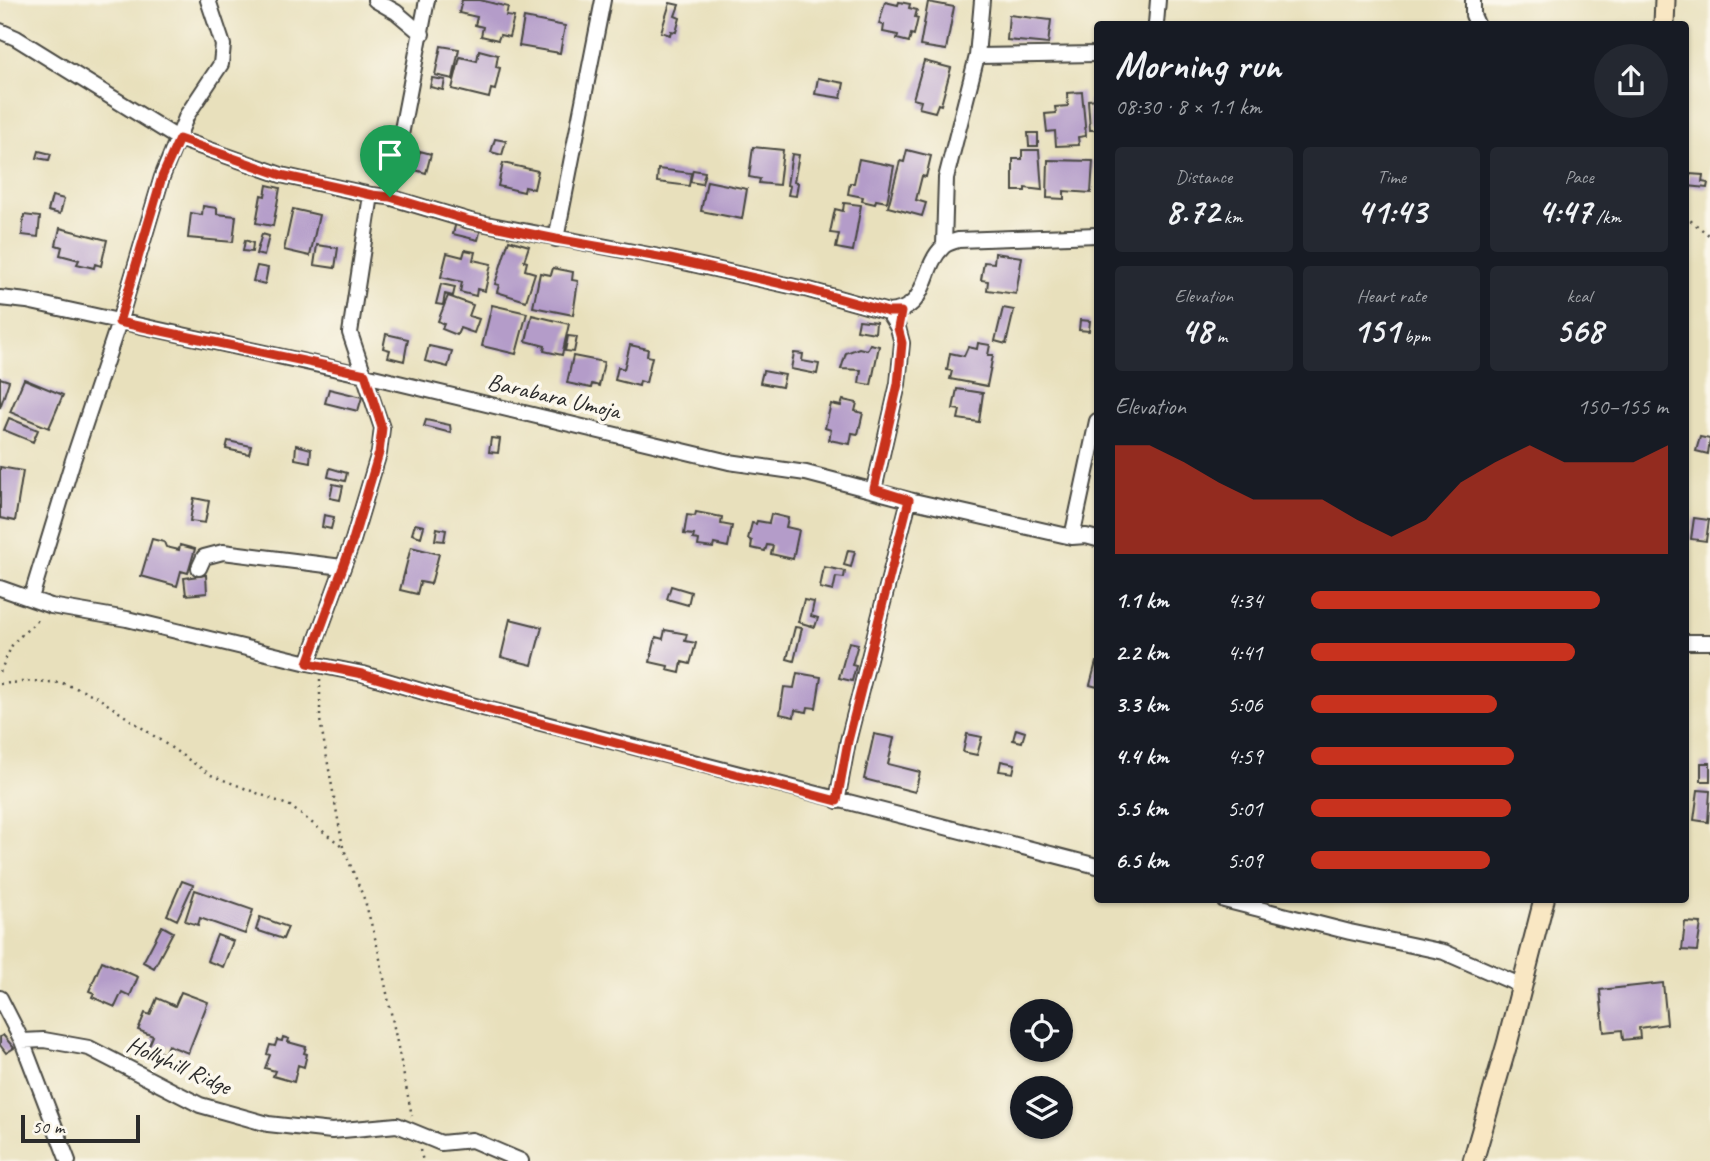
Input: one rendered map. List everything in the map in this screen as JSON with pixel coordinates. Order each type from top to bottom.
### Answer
[{"type":"street","points":[[32,598],[162,177],[187,115],[221,64],[223,45],[208,0]]},
{"type":"street","points":[[374,0],[396,12],[422,34]]},
{"type":"street","points":[[390,197],[427,0]]},
{"type":"street","points":[[556,239],[603,0]]},
{"type":"street","points":[[944,245],[946,178],[977,56],[982,0]]},
{"type":"street","points":[[1156,21],[1158,0]]},
{"type":"street","points":[[1473,0],[1476,21]]},
{"type":"street","points":[[1664,21],[1665,0]]},
{"type":"street","points":[[0,31],[16,38],[179,139],[281,175],[390,197],[470,221],[683,262],[894,312],[911,304],[924,286],[937,254],[944,245],[958,240],[1094,236]]},
{"type":"street","points":[[977,56],[1094,54]]},
{"type":"street","points":[[314,664],[379,453],[382,428],[350,332],[372,195]]},
{"type":"street","name":"Barabara Umoja","points":[[0,298],[27,301],[365,374],[729,462],[806,473],[909,500],[1072,537],[1094,538]]},
{"type":"street","points":[[874,489],[898,384],[902,343],[894,312]]},
{"type":"street","points":[[1072,537],[1094,435]]},
{"type":"street","points":[[837,801],[848,741],[909,500]]},
{"type":"street","points":[[199,568],[204,557],[223,552],[342,567]]},
{"type":"street","points":[[0,588],[51,606],[127,619],[362,674],[837,801],[870,807],[1094,865]]},
{"type":"street","points":[[1689,642],[1710,642]]},
{"type":"street","points":[[1236,903],[1444,952],[1522,986]]},
{"type":"street","points":[[1473,1161],[1543,903]]},
{"type":"street","points":[[0,998],[22,1041],[68,1161]]},
{"type":"street","name":"Hollyhill Ridge","points":[[22,1041],[44,1040],[89,1048],[200,1105],[268,1124],[332,1131],[397,1125],[442,1143],[472,1140],[521,1161]]},
{"type":"path","points":[[1689,219],[1710,236]]},
{"type":"path","points":[[0,672],[13,643],[51,606]]},
{"type":"path","points":[[314,664],[320,720],[343,847],[365,901],[378,949],[414,1132]]},
{"type":"path","points":[[0,684],[33,681],[62,683],[93,695],[211,775],[290,806],[343,847]]},
{"type":"building","points":[[462,0],[480,0],[508,7],[506,16],[514,17],[509,37],[500,35],[498,40],[481,36],[483,27],[475,25],[477,17],[459,13]]},
{"type":"building","points":[[885,2],[910,4],[909,8],[917,10],[914,35],[911,34],[909,42],[897,39],[898,35],[883,32],[884,25],[879,24]]},
{"type":"building","points":[[928,2],[954,7],[946,50],[920,46]]},
{"type":"building","points":[[670,3],[679,5],[675,16],[680,18],[676,32],[671,31],[670,35],[661,32]]},
{"type":"building","points":[[1009,15],[1051,20],[1048,44],[1007,40]]},
{"type":"building","points":[[524,18],[565,26],[560,53],[519,46]]},
{"type":"building","points":[[441,46],[459,49],[453,79],[435,75]]},
{"type":"building","points":[[479,50],[498,55],[496,67],[500,68],[495,90],[491,89],[489,98],[452,89],[460,57],[477,61]]},
{"type":"building","points":[[924,61],[951,68],[941,105],[938,104],[935,112],[919,108],[921,101],[913,99]]},
{"type":"building","points":[[432,78],[445,80],[443,90],[430,87]]},
{"type":"building","points":[[818,78],[844,83],[841,98],[815,94]]},
{"type":"building","points":[[1082,92],[1086,136],[1078,137],[1079,145],[1056,146],[1055,131],[1047,132],[1045,114],[1056,113],[1055,107],[1068,106],[1067,93]]},
{"type":"building","points":[[1094,99],[1094,130],[1090,130],[1088,100]]},
{"type":"building","points":[[1028,133],[1038,133],[1038,146],[1029,146]]},
{"type":"building","points":[[495,139],[506,141],[502,155],[491,152]]},
{"type":"building","points":[[753,147],[783,150],[779,185],[759,183],[760,179],[749,177]]},
{"type":"building","points":[[907,150],[931,156],[916,200],[926,203],[922,216],[888,207],[900,161],[904,162]]},
{"type":"building","points":[[1022,150],[1039,150],[1042,190],[1025,188],[1025,191],[1013,191],[1013,159],[1022,159]]},
{"type":"building","points":[[39,151],[51,154],[49,160],[37,158]]},
{"type":"building","points":[[420,151],[431,154],[426,173],[415,170]]},
{"type":"building","points":[[792,154],[799,155],[794,182],[798,183],[796,196],[788,195],[790,186],[787,185]]},
{"type":"building","points":[[859,159],[894,166],[887,202],[876,200],[875,204],[862,201],[863,197],[848,194],[850,183],[854,183]]},
{"type":"building","points":[[1048,160],[1093,161],[1091,193],[1064,191],[1064,199],[1047,198]]},
{"type":"building","points":[[503,163],[538,171],[534,189],[525,187],[524,192],[498,186]]},
{"type":"building","points":[[658,169],[691,173],[689,186],[657,182]]},
{"type":"building","points":[[693,170],[705,172],[702,184],[690,182]]},
{"type":"building","points":[[1689,174],[1703,175],[1702,182],[1708,183],[1707,188],[1689,186]]},
{"type":"building","points":[[707,181],[747,189],[742,219],[701,211]]},
{"type":"building","points":[[267,185],[280,188],[273,226],[256,223],[261,195],[265,196]]},
{"type":"building","points":[[52,196],[64,199],[60,214],[48,211]]},
{"type":"building","points":[[844,203],[861,205],[853,251],[836,248],[839,234],[830,233],[835,209],[843,211]]},
{"type":"building","points":[[203,206],[217,208],[217,214],[236,216],[233,242],[188,238],[191,213],[202,215]]},
{"type":"building","points":[[293,209],[319,215],[310,256],[284,250]]},
{"type":"building","points":[[24,215],[40,217],[38,237],[22,235]]},
{"type":"building","points":[[456,222],[481,228],[478,240],[453,234]]},
{"type":"building","points":[[60,228],[107,240],[101,266],[95,264],[94,268],[77,264],[79,260],[60,255],[62,247],[56,245]]},
{"type":"building","points":[[262,234],[269,236],[264,256],[256,254]]},
{"type":"building","points":[[245,240],[253,243],[252,252],[243,251]]},
{"type":"building","points":[[509,240],[529,246],[524,261],[527,262],[525,270],[535,273],[526,301],[497,292],[499,285],[495,284]]},
{"type":"building","points":[[317,245],[338,248],[335,268],[314,265]]},
{"type":"building","points":[[465,250],[475,252],[473,260],[491,264],[485,291],[477,289],[476,296],[460,292],[462,282],[441,277],[447,253],[463,257]]},
{"type":"building","points":[[995,253],[1022,257],[1016,294],[987,290],[988,281],[981,280],[984,262],[994,263]]},
{"type":"building","points":[[257,266],[268,268],[265,284],[253,281]]},
{"type":"building","points":[[553,268],[573,272],[572,280],[578,281],[573,315],[533,307],[540,273],[551,275]]},
{"type":"building","points":[[441,284],[455,287],[453,296],[445,294],[443,305],[436,304]]},
{"type":"building","points":[[448,296],[473,305],[469,316],[479,319],[474,333],[460,328],[457,335],[442,329],[444,324],[438,321]]},
{"type":"building","points":[[492,305],[527,313],[516,354],[482,346]]},
{"type":"building","points":[[1003,308],[1014,310],[1006,344],[995,341]]},
{"type":"building","points":[[532,315],[569,324],[562,355],[544,351],[545,346],[526,341]]},
{"type":"building","points":[[859,320],[876,322],[875,333],[857,330]]},
{"type":"building","points":[[1080,320],[1090,321],[1089,331],[1079,330]]},
{"type":"building","points":[[386,334],[408,339],[404,361],[388,357],[390,350],[383,348]]},
{"type":"building","points":[[568,336],[577,337],[574,352],[565,351]]},
{"type":"building","points":[[978,343],[990,345],[988,355],[993,355],[987,386],[950,379],[952,371],[947,370],[950,353],[964,356],[968,347],[977,349]]},
{"type":"building","points":[[870,344],[879,346],[871,385],[859,383],[861,370],[841,369],[846,353],[859,348],[867,350]]},
{"type":"building","points":[[630,345],[648,349],[647,356],[652,357],[646,383],[640,381],[639,386],[615,380],[618,367],[624,369]]},
{"type":"building","points":[[429,346],[452,351],[448,367],[425,361]]},
{"type":"building","points":[[794,353],[803,354],[802,361],[819,364],[817,374],[791,369]]},
{"type":"building","points":[[573,356],[604,362],[599,386],[592,384],[591,388],[567,383]]},
{"type":"building","points":[[763,371],[785,375],[782,387],[760,383]]},
{"type":"building","points":[[0,378],[9,381],[0,408]]},
{"type":"building","points":[[24,379],[63,395],[49,428],[10,412]]},
{"type":"building","points":[[329,389],[362,397],[358,411],[325,403]]},
{"type":"building","points":[[957,389],[983,393],[979,422],[958,419],[960,410],[953,409]]},
{"type":"building","points":[[843,400],[857,403],[855,411],[863,413],[858,434],[852,433],[850,444],[829,440],[831,430],[825,428],[831,404],[841,406]]},
{"type":"building","points":[[9,418],[38,430],[33,442],[4,430]]},
{"type":"building","points":[[426,420],[450,425],[451,433],[424,426]]},
{"type":"building","points":[[1700,437],[1710,439],[1708,454],[1696,451]]},
{"type":"building","points":[[491,438],[500,439],[498,453],[489,452]]},
{"type":"building","points":[[228,441],[251,446],[249,454],[226,449]]},
{"type":"building","points":[[296,445],[311,449],[310,462],[295,459]]},
{"type":"building","points":[[0,467],[23,471],[15,521],[0,518]]},
{"type":"building","points":[[330,468],[347,473],[345,481],[328,477]]},
{"type":"building","points":[[333,484],[343,486],[340,500],[330,498]]},
{"type":"building","points":[[194,498],[209,501],[205,523],[190,521]]},
{"type":"building","points":[[696,512],[722,517],[721,524],[732,526],[728,547],[714,544],[713,548],[698,546],[699,540],[693,539],[694,535],[684,534],[687,515],[695,516]]},
{"type":"building","points":[[771,514],[788,518],[786,527],[799,530],[793,559],[771,554],[773,546],[767,545],[765,551],[751,548],[752,541],[748,539],[752,523],[769,523]]},
{"type":"building","points":[[324,515],[334,517],[331,529],[322,527]]},
{"type":"building","points":[[1694,518],[1709,520],[1706,541],[1691,539]]},
{"type":"building","points":[[415,524],[424,526],[421,537],[412,534]]},
{"type":"building","points":[[437,528],[446,530],[444,541],[435,540]]},
{"type":"building","points":[[152,539],[164,542],[166,547],[179,550],[180,545],[195,549],[188,573],[181,571],[177,586],[141,576]]},
{"type":"building","points":[[411,547],[439,554],[431,584],[420,582],[417,594],[400,590]]},
{"type":"building","points":[[848,550],[855,551],[851,567],[844,565]]},
{"type":"building","points":[[824,567],[845,571],[844,578],[836,577],[833,591],[820,588]]},
{"type":"building","points":[[206,575],[207,593],[186,595],[184,578]]},
{"type":"building","points":[[671,586],[691,592],[688,605],[667,599]]},
{"type":"building","points":[[804,600],[814,602],[811,616],[818,618],[815,627],[798,622]]},
{"type":"building","points":[[510,619],[542,627],[532,665],[501,657]]},
{"type":"building","points":[[795,627],[802,628],[794,661],[787,659]]},
{"type":"building","points":[[665,630],[687,634],[685,641],[696,643],[690,664],[682,662],[680,673],[667,670],[668,666],[650,662],[656,637],[663,639]]},
{"type":"building","points":[[849,642],[858,644],[852,665],[856,666],[852,681],[839,678]]},
{"type":"building","points":[[1094,670],[1094,686],[1090,685]]},
{"type":"building","points":[[797,673],[821,677],[816,708],[808,707],[807,712],[795,710],[794,717],[780,714],[784,687],[794,688]]},
{"type":"building","points":[[1016,729],[1025,732],[1022,742],[1013,740]]},
{"type":"building","points":[[874,734],[894,738],[888,764],[920,772],[915,792],[864,779]]},
{"type":"building","points":[[967,734],[982,737],[977,755],[963,752]]},
{"type":"building","points":[[1001,761],[1015,764],[1013,773],[999,771]]},
{"type":"building","points":[[1701,763],[1710,763],[1710,781],[1701,781]]},
{"type":"building","points":[[1698,790],[1710,791],[1708,822],[1694,820]]},
{"type":"building","points":[[182,881],[193,885],[177,920],[167,915]]},
{"type":"building","points":[[195,890],[253,910],[245,934],[200,918],[198,925],[185,921]]},
{"type":"building","points":[[260,917],[288,927],[283,939],[256,930]]},
{"type":"building","points":[[1685,922],[1701,923],[1697,951],[1682,950]]},
{"type":"building","points":[[162,926],[173,932],[154,968],[143,962]]},
{"type":"building","points":[[217,935],[233,941],[223,967],[207,961]]},
{"type":"building","points":[[102,961],[138,977],[130,996],[122,992],[115,1007],[92,997],[94,993],[89,991]]},
{"type":"building","points":[[1663,983],[1667,1024],[1639,1028],[1640,1038],[1623,1040],[1622,1030],[1604,1032],[1600,990]]},
{"type":"building","points":[[181,992],[208,1002],[188,1053],[168,1045],[164,1054],[148,1048],[153,1036],[138,1030],[145,1013],[150,1015],[157,998],[175,1006]]},
{"type":"building","points":[[3,1035],[14,1048],[6,1053],[0,1045],[0,1037]]},
{"type":"building","points":[[283,1037],[289,1039],[288,1042],[306,1047],[304,1067],[298,1065],[294,1082],[273,1076],[275,1071],[265,1068],[270,1055],[267,1054],[270,1045],[275,1046],[277,1040],[282,1041]]},
{"type":"route","points":[[179,139],[281,175],[390,197],[470,221],[670,259],[809,290],[888,312],[901,312],[898,328],[902,343],[898,384],[874,489],[909,500],[848,741],[837,801],[362,674],[308,663],[353,540],[379,453],[382,428],[365,374],[119,322],[162,177],[179,139]]}]
